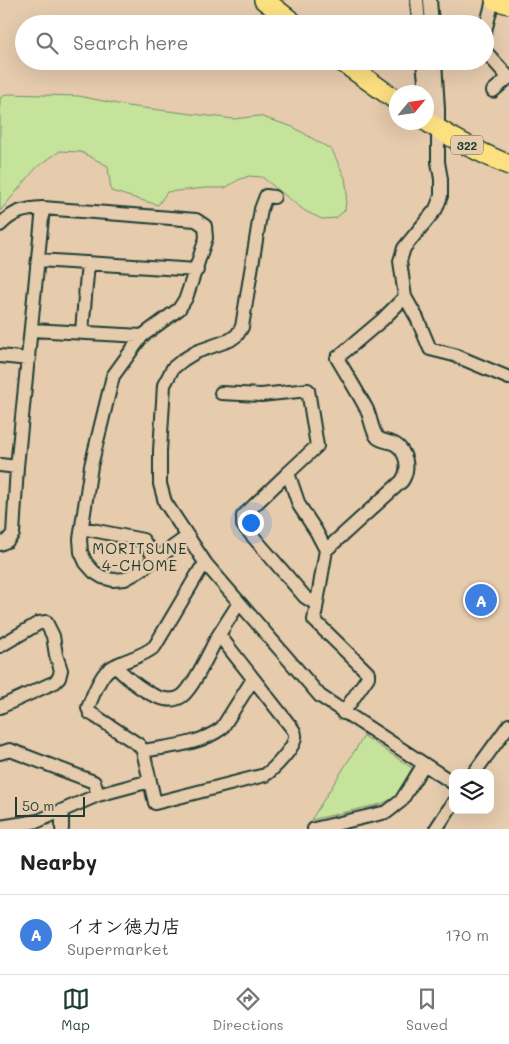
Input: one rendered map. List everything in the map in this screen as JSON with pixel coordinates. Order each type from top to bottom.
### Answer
[{"type":"highway","points":[[264,0],[283,15]]},
{"type":"highway","points":[[494,0],[509,4]]},
{"type":"highway","points":[[354,70],[389,95]]},
{"type":"highway","name":"322","points":[[434,126],[509,165]]},
{"type":"street","points":[[417,0],[418,15]]},
{"type":"street","points":[[430,0],[431,15]]},
{"type":"street","points":[[490,15],[494,0]]},
{"type":"street","points":[[492,91],[509,77],[494,61]]},
{"type":"street","points":[[424,70],[425,85]]},
{"type":"street","points":[[434,120],[438,109],[436,70]]},
{"type":"street","points":[[433,130],[441,196],[436,209],[404,248],[401,256],[405,297],[417,318],[430,349],[454,355],[509,378]]},
{"type":"street","points":[[274,197],[266,196],[261,209],[242,327],[237,335],[230,340],[190,355],[178,364],[164,385],[160,451],[162,493],[187,537],[206,564],[320,696],[343,713],[449,780]]},
{"type":"street","points":[[0,225],[7,218],[23,209],[43,208],[196,220],[205,226],[206,238],[197,270],[186,298],[179,309],[142,336],[112,376],[84,504],[80,539],[81,552],[86,563],[94,572],[102,577],[113,580],[124,579],[156,560],[187,537]]},
{"type":"street","points":[[0,544],[7,541],[13,534],[17,466],[43,208]]},
{"type":"street","points":[[38,260],[197,270]]},
{"type":"street","points":[[82,331],[88,263]]},
{"type":"street","points":[[326,550],[402,481],[405,476],[406,467],[403,453],[393,442],[377,437],[367,410],[337,358],[382,320],[405,297]]},
{"type":"street","points":[[32,330],[82,331],[142,336]]},
{"type":"street","points":[[0,356],[28,359]]},
{"type":"street","points":[[221,393],[261,395],[308,390],[317,446],[243,516],[243,526],[305,597],[316,604]]},
{"type":"street","points":[[0,465],[17,466]]},
{"type":"street","points":[[288,474],[299,505],[316,530],[326,550],[314,620],[368,673],[368,677],[343,713]]},
{"type":"street","points":[[82,528],[143,540],[156,560]]},
{"type":"street","points":[[206,564],[200,570],[155,646],[106,672],[88,708],[90,713],[139,745],[143,751],[156,803],[265,775],[279,764],[296,737],[288,723],[219,635]]},
{"type":"street","points":[[115,666],[126,676],[160,699],[182,696],[239,603]]},
{"type":"street","points":[[0,646],[39,623],[46,622],[53,636],[61,670],[60,678],[56,682],[0,707]]},
{"type":"street","points":[[143,751],[195,743],[216,732],[222,728],[253,679]]},
{"type":"street","points":[[477,769],[509,725]]},
{"type":"street","points":[[0,753],[10,750],[94,782],[98,795]]},
{"type":"street","points":[[314,829],[387,812],[401,801],[424,764]]},
{"type":"street","points":[[0,827],[38,821],[98,795],[150,781]]},
{"type":"street","points":[[435,829],[449,809]]},
{"type":"street","points":[[62,811],[62,829]]},
{"type":"green space","points":[[7,94],[79,96],[127,106],[234,119],[259,116],[293,127],[332,150],[345,178],[347,192],[345,210],[336,218],[322,219],[305,211],[262,177],[249,176],[225,188],[167,192],[158,205],[111,191],[108,166],[81,152],[60,151],[37,167],[0,211],[0,98]]},
{"type":"green space","points":[[364,736],[412,768],[396,797],[381,804],[311,820]]},
{"type":"place","name":"イオン徳力店","points":[[481,600]]},
{"type":"district","name":"MORITSUNE 4-CHOME","points":[[140,556]]}]
